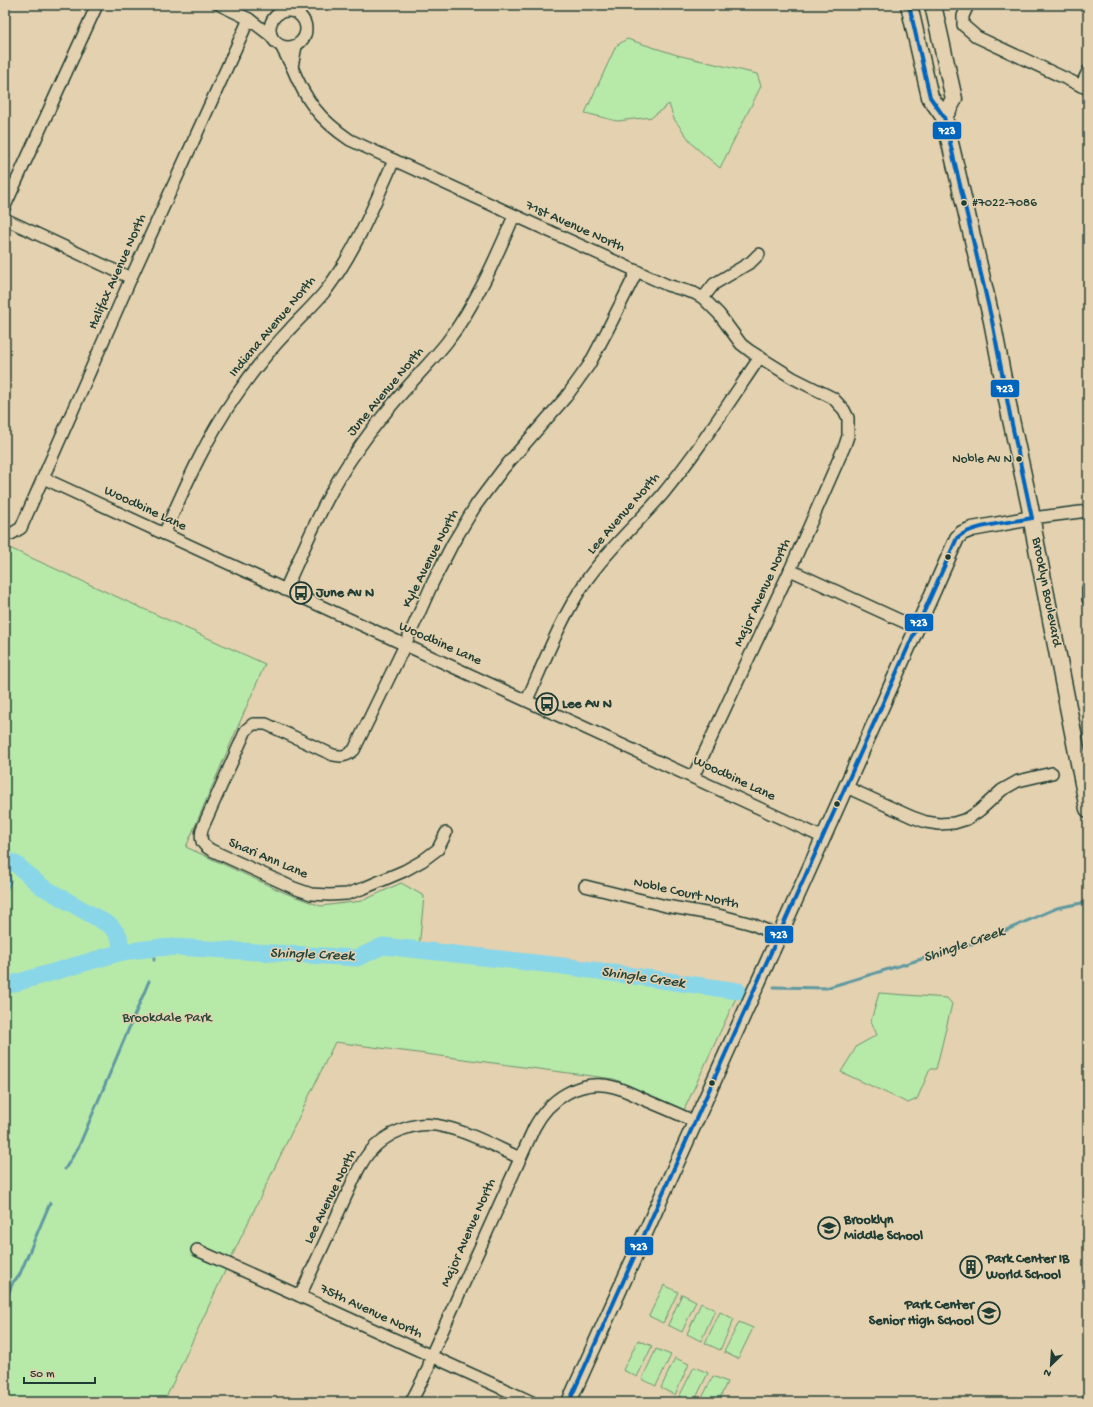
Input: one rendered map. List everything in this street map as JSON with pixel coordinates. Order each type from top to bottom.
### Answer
[{"type":"main road","name":"Brooklyn Boulevard","points":[[909,5],[930,97],[944,117],[992,321],[1010,415],[1084,770],[1088,810]]},
{"type":"main road","points":[[933,5],[954,99],[944,117]]},
{"type":"street","points":[[5,206],[96,5]]},
{"type":"street","points":[[220,5],[250,19],[271,36],[277,44],[286,47],[296,46]]},
{"type":"street","points":[[968,5],[963,16],[963,25],[977,37],[1085,87],[1088,71]]},
{"type":"street","points":[[271,36],[269,30],[272,19],[285,8],[288,10],[297,9],[305,22],[306,33],[304,38],[296,46],[292,67]]},
{"type":"street","points":[[250,19],[272,19]]},
{"type":"street","name":"Halifax Avenue North","points":[[8,533],[21,528],[131,278],[250,19]]},
{"type":"street","name":"71st Avenue North","points":[[281,46],[308,101],[321,117],[334,129],[350,140],[667,285],[694,293],[720,314],[741,344],[793,378],[833,398],[844,410],[848,418]]},
{"type":"street","name":"Indiana Avenue North","points":[[164,534],[192,472],[211,435],[234,398],[260,362],[326,289],[348,257],[366,222],[394,160]]},
{"type":"street","name":"June Avenue North","points":[[285,590],[333,488],[383,415],[447,341],[469,309],[488,275],[514,216]]},
{"type":"street","points":[[5,219],[131,278]]},
{"type":"street","points":[[702,298],[714,284],[751,262],[759,254]]},
{"type":"street","name":"Kyle Avenue North","points":[[204,846],[200,839],[202,829],[246,730],[254,724],[266,724],[333,755],[348,755],[354,750],[406,645],[433,582],[453,543],[476,505],[502,468],[566,397],[584,372],[607,331],[637,271]]},
{"type":"street","name":"Lee Avenue North","points":[[527,700],[568,609],[586,581],[606,555],[661,496],[690,459],[760,357]]},
{"type":"street","name":"Major Avenue North","points":[[693,777],[790,570],[847,441],[849,427],[848,418]]},
{"type":"street","name":"Woodbine Lane","points":[[43,478],[824,838]]},
{"type":"street","points":[[569,1402],[780,936],[957,538],[962,533],[972,529],[1032,518],[1088,511]]},
{"type":"street","points":[[790,570],[917,628]]},
{"type":"street","points":[[1088,588],[1088,599]]},
{"type":"street","points":[[846,787],[926,822],[939,824],[954,823],[967,819],[979,811],[1002,790],[1018,781],[1052,773]]},
{"type":"street","name":"Shari Ann Lane","points":[[204,846],[294,888],[311,894],[329,895],[347,894],[404,871],[422,861],[438,849],[446,833]]},
{"type":"street","name":"Noble Court North","points":[[585,886],[666,906],[722,916],[752,924],[780,936]]},
{"type":"street","name":"Major Avenue North","points":[[411,1402],[428,1369],[431,1356],[540,1115],[561,1096],[573,1090],[586,1086],[600,1085],[613,1087],[695,1122]]},
{"type":"street","name":"Lee Avenue North","points":[[300,1296],[358,1170],[367,1155],[379,1142],[394,1133],[410,1127],[427,1125],[444,1126],[462,1132],[520,1158]]},
{"type":"street","name":"75th Avenue North","points":[[197,1250],[532,1402]]},
{"type":"green space","points":[[627,39],[677,55],[757,74],[761,86],[720,168],[694,146],[674,119],[669,104],[652,117],[617,121],[585,113],[616,46]]},
{"type":"green space","name":"Brookdale Park","points":[[5,546],[265,664],[186,847],[285,893],[321,906],[362,901],[401,883],[424,896],[419,948],[740,989],[684,1110],[614,1079],[335,1042],[232,1256],[164,1402],[5,1402]]},
{"type":"green space","points":[[879,993],[947,998],[952,1004],[936,1069],[930,1069],[917,1099],[908,1103],[841,1072],[857,1046],[877,1035],[871,1021]]},
{"type":"green space","points":[[664,1285],[678,1292],[663,1323],[649,1316]]},
{"type":"green space","points":[[682,1294],[696,1301],[682,1332],[668,1325]]},
{"type":"green space","points":[[701,1303],[715,1310],[701,1341],[687,1334]]},
{"type":"green space","points":[[720,1312],[734,1319],[720,1350],[705,1343]]},
{"type":"green space","points":[[739,1322],[753,1328],[738,1359],[724,1352]]},
{"type":"green space","points":[[638,1340],[652,1346],[637,1377],[623,1370]]},
{"type":"green space","points":[[656,1349],[671,1355],[656,1386],[642,1379]]},
{"type":"green space","points":[[675,1358],[689,1364],[675,1395],[661,1388]]},
{"type":"green space","points":[[694,1367],[708,1373],[694,1402],[689,1402],[679,1397]]},
{"type":"green space","points":[[713,1376],[727,1382],[718,1402],[700,1402]]},
{"type":"water","points":[[5,855],[11,881],[5,894]]},
{"type":"waterway","points":[[5,859],[17,865],[41,886],[111,926],[119,936],[122,952]]},
{"type":"waterway","name":"Shingle Creek","points":[[774,987],[826,988],[981,941],[1057,908],[1082,903]]},
{"type":"waterway","name":"Shingle Creek","points":[[5,986],[122,952],[154,948],[175,947],[357,958],[383,946],[563,966],[738,991]]},
{"type":"waterway","points":[[154,948],[154,960]]},
{"type":"waterway","points":[[65,1169],[79,1146],[149,981]]},
{"type":"waterway","points":[[5,1302],[13,1282],[19,1276],[50,1203]]},
{"type":"transit line","name":"723","points":[[909,5],[930,97],[944,117],[992,321],[1032,518]]},
{"type":"transit line","name":"723","points":[[569,1402],[957,538],[981,527],[1032,518]]},
{"type":"place","name":"#7022-7086","points":[[964,203]]},
{"type":"place","name":"Noble Av N","points":[[1019,459]]},
{"type":"place","name":"June Av N","points":[[301,593]]},
{"type":"place","name":"Lee Av N","points":[[547,704]]},
{"type":"place","name":"Brooklyn Middle School","points":[[829,1228]]},
{"type":"place","name":"Park Center IB World School","points":[[971,1267]]},
{"type":"place","name":"Park Center Senior High School","points":[[989,1313]]}]
